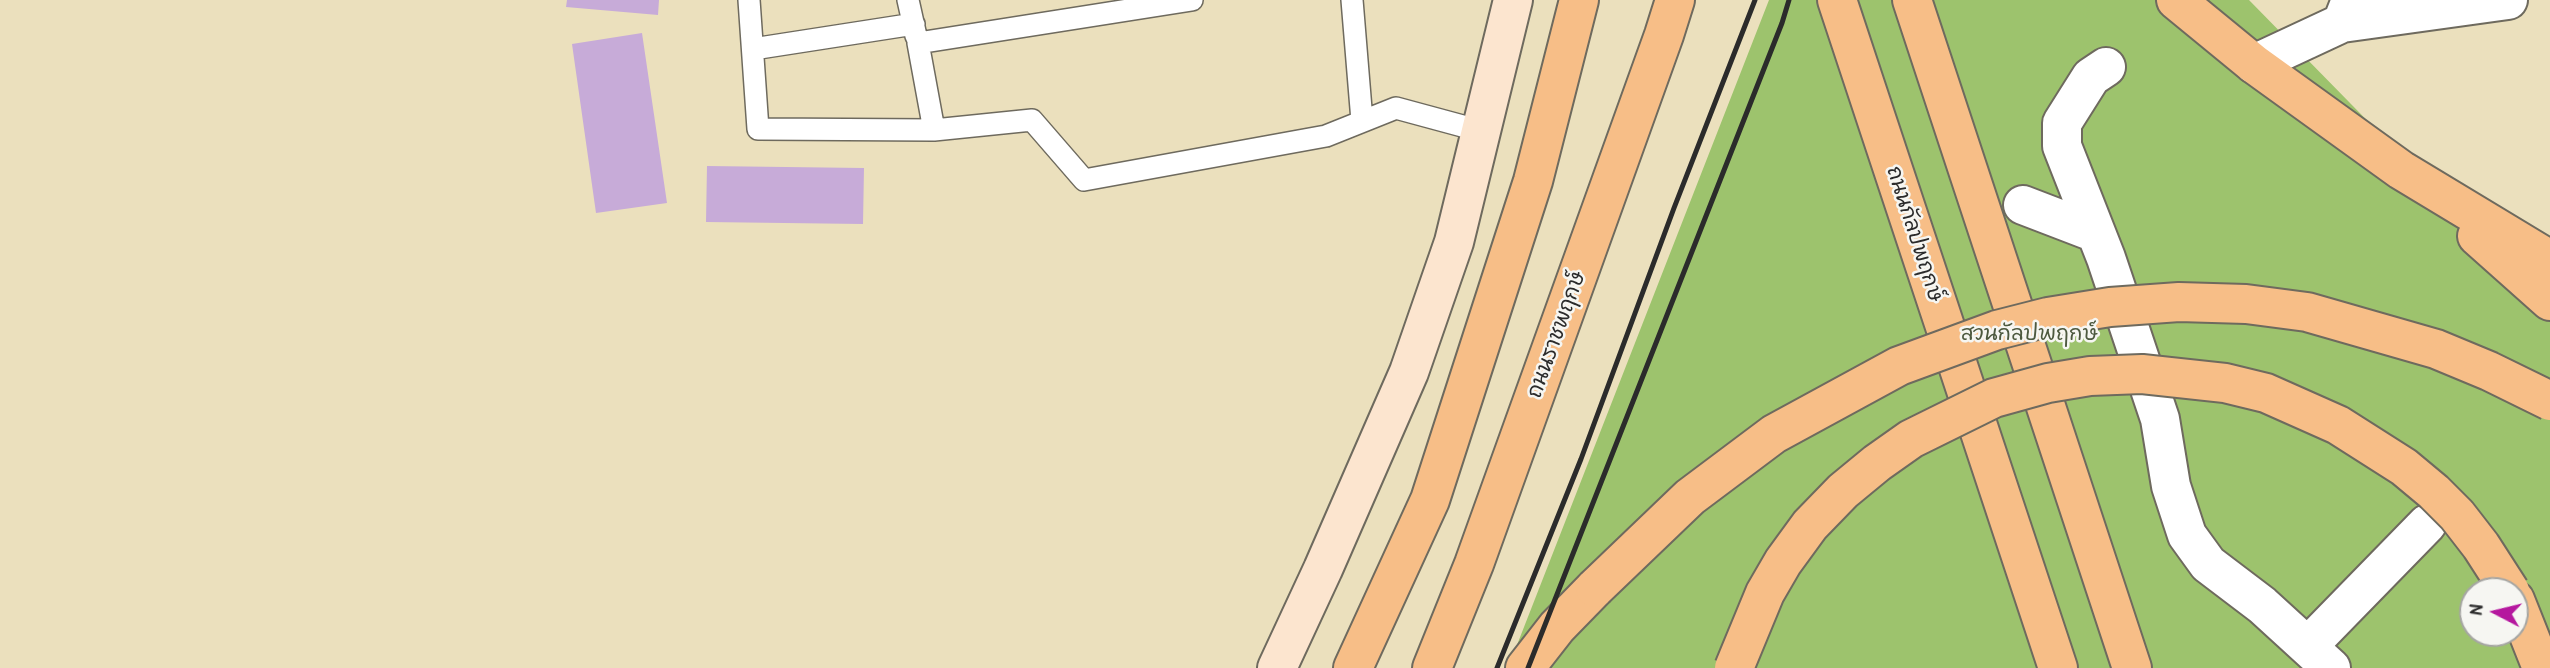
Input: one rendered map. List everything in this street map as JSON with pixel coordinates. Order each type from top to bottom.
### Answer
[{"type":"main road","points":[[1277,668],[1409,372],[1454,242],[1513,0]]},
{"type":"main road","points":[[1353,668],[1430,500],[1533,181],[1578,0]]},
{"type":"main road","name":"ถนนราชพฤกษ์","points":[[1432,668],[1474,564],[1675,0]]},
{"type":"main road","name":"ถนนกัลปพฤกษ์","points":[[1837,0],[2057,668]]},
{"type":"main road","points":[[1912,0],[2132,668]]},
{"type":"main road","points":[[2176,0],[2254,64],[2402,170],[2550,260]]},
{"type":"main road","points":[[2402,170],[2550,301]]},
{"type":"main road","points":[[1525,668],[1557,627],[1690,497],[1774,434],[1899,366],[1997,330],[2048,317],[2110,307],[2179,302],[2245,304],[2307,312],[2436,349],[2550,401]]},
{"type":"main road","points":[[1734,668],[1765,593],[1783,562],[1810,525],[1843,491],[1877,463],[1912,439],[1994,398],[2048,383],[2090,376],[2142,374],[2225,383],[2266,393],[2338,425],[2404,467],[2434,492],[2457,515],[2501,577]]},
{"type":"main road","points":[[2529,635],[2542,668]]},
{"type":"street","points":[[2254,64],[2346,11],[2508,0]]},
{"type":"street","points":[[2106,67],[2091,77],[2062,123],[2060,135],[2160,419],[2171,486],[2187,535],[2208,564],[2262,605],[2319,657],[2427,524]]},
{"type":"street","points":[[2023,205],[2096,233]]},
{"type":"lane","points":[[749,0],[758,130],[934,130],[1032,120],[1084,180],[1326,136],[1396,108],[1481,131]]},
{"type":"lane","points":[[908,0],[934,130]]},
{"type":"lane","points":[[753,49],[916,34],[1192,0]]},
{"type":"lane","points":[[1352,0],[1362,121]]},
{"type":"green space","name":"สวนกัลปพฤกษ์","points":[[1769,0],[2249,0],[2550,307],[2550,668],[1508,668]]},
{"type":"building","points":[[567,0],[659,0],[658,15],[566,7]]},
{"type":"building","points":[[642,33],[667,203],[596,213],[572,44]]},
{"type":"building","points":[[707,166],[864,168],[863,224],[706,222]]},
{"type":"railway","points":[[1497,668],[1581,459],[1755,0]]},
{"type":"railway","points":[[1528,668],[1789,0]]}]
